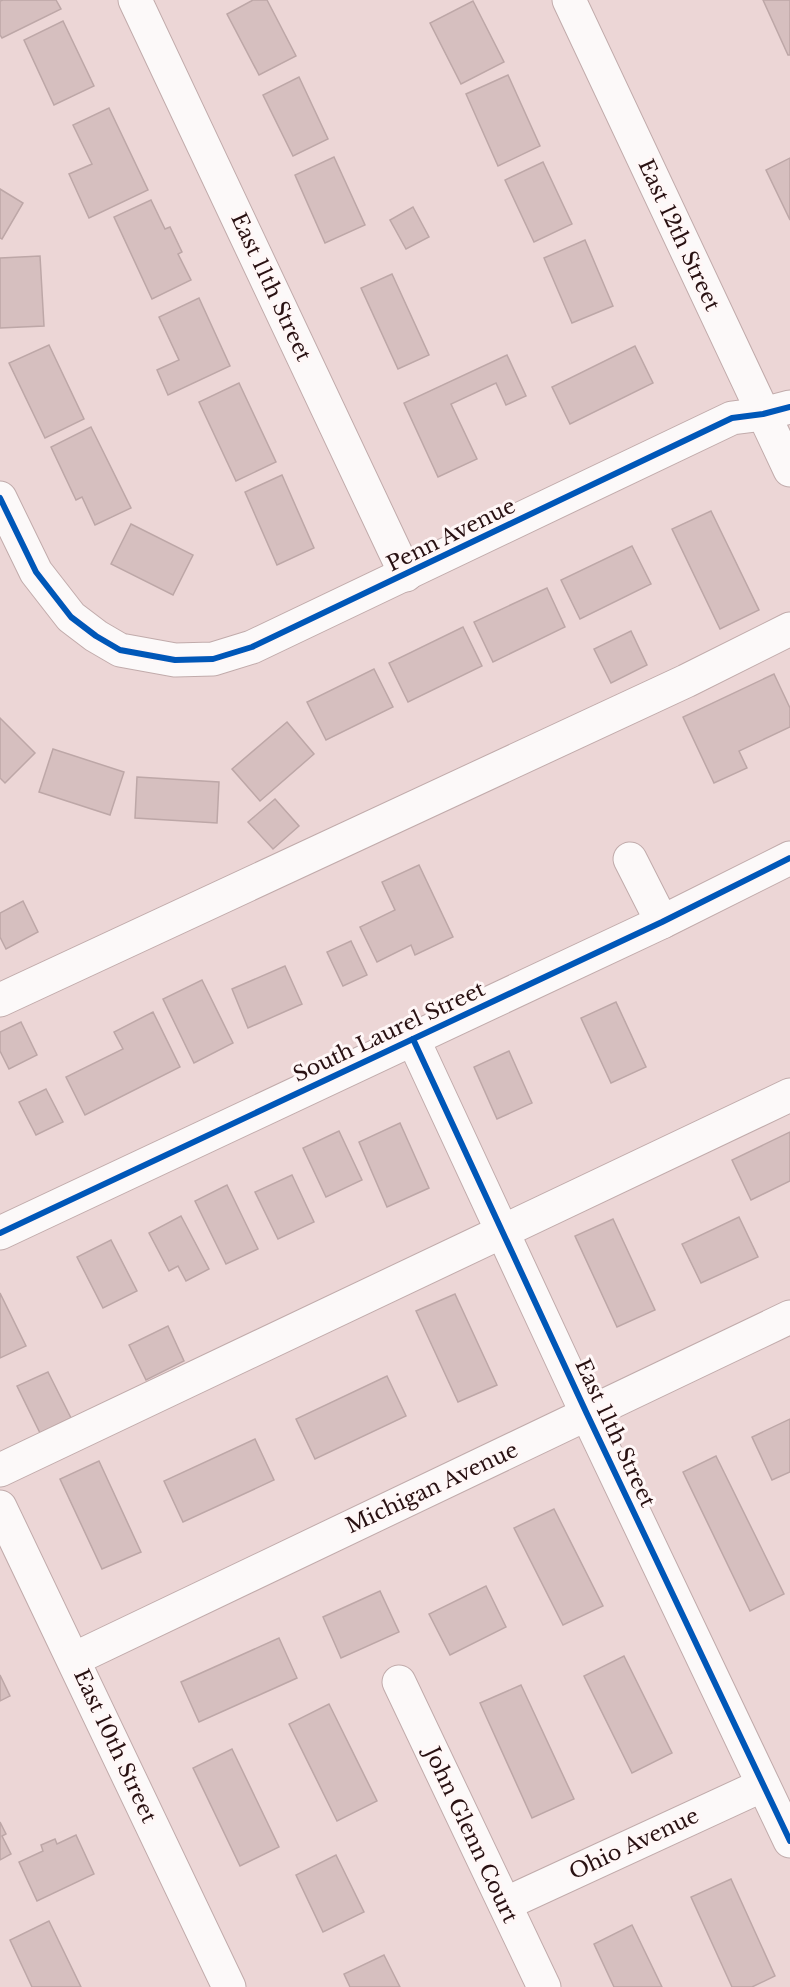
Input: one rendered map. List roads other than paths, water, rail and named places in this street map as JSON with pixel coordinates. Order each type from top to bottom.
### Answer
[{"type":"street","name":"East 11th Street","points":[[135,0],[406,575]]},
{"type":"street","name":"East 12th Street","points":[[569,0],[777,411],[790,470]]},
{"type":"street","name":"Penn Avenue","points":[[0,498],[36,572],[71,617],[96,636],[120,650],[175,660],[213,659],[252,647],[732,418],[777,411]]},
{"type":"street","points":[[0,1000],[675,686],[790,629]]},
{"type":"street","name":"South Laurel Street","points":[[0,1233],[662,922],[790,858]]},
{"type":"street","points":[[630,859],[662,922]]},
{"type":"street","name":"East 11th Street","points":[[413,1039],[587,1414],[790,1841]]},
{"type":"street","points":[[0,1470],[790,1095]]},
{"type":"street","name":"Michigan Avenue","points":[[74,1659],[790,1317]]},
{"type":"street","name":"East 10th Street","points":[[0,1507],[229,1987]]},
{"type":"street","name":"John Glenn Court","points":[[399,1682],[544,1987]]},
{"type":"street","name":"Ohio Avenue","points":[[505,1904],[763,1785]]}]
